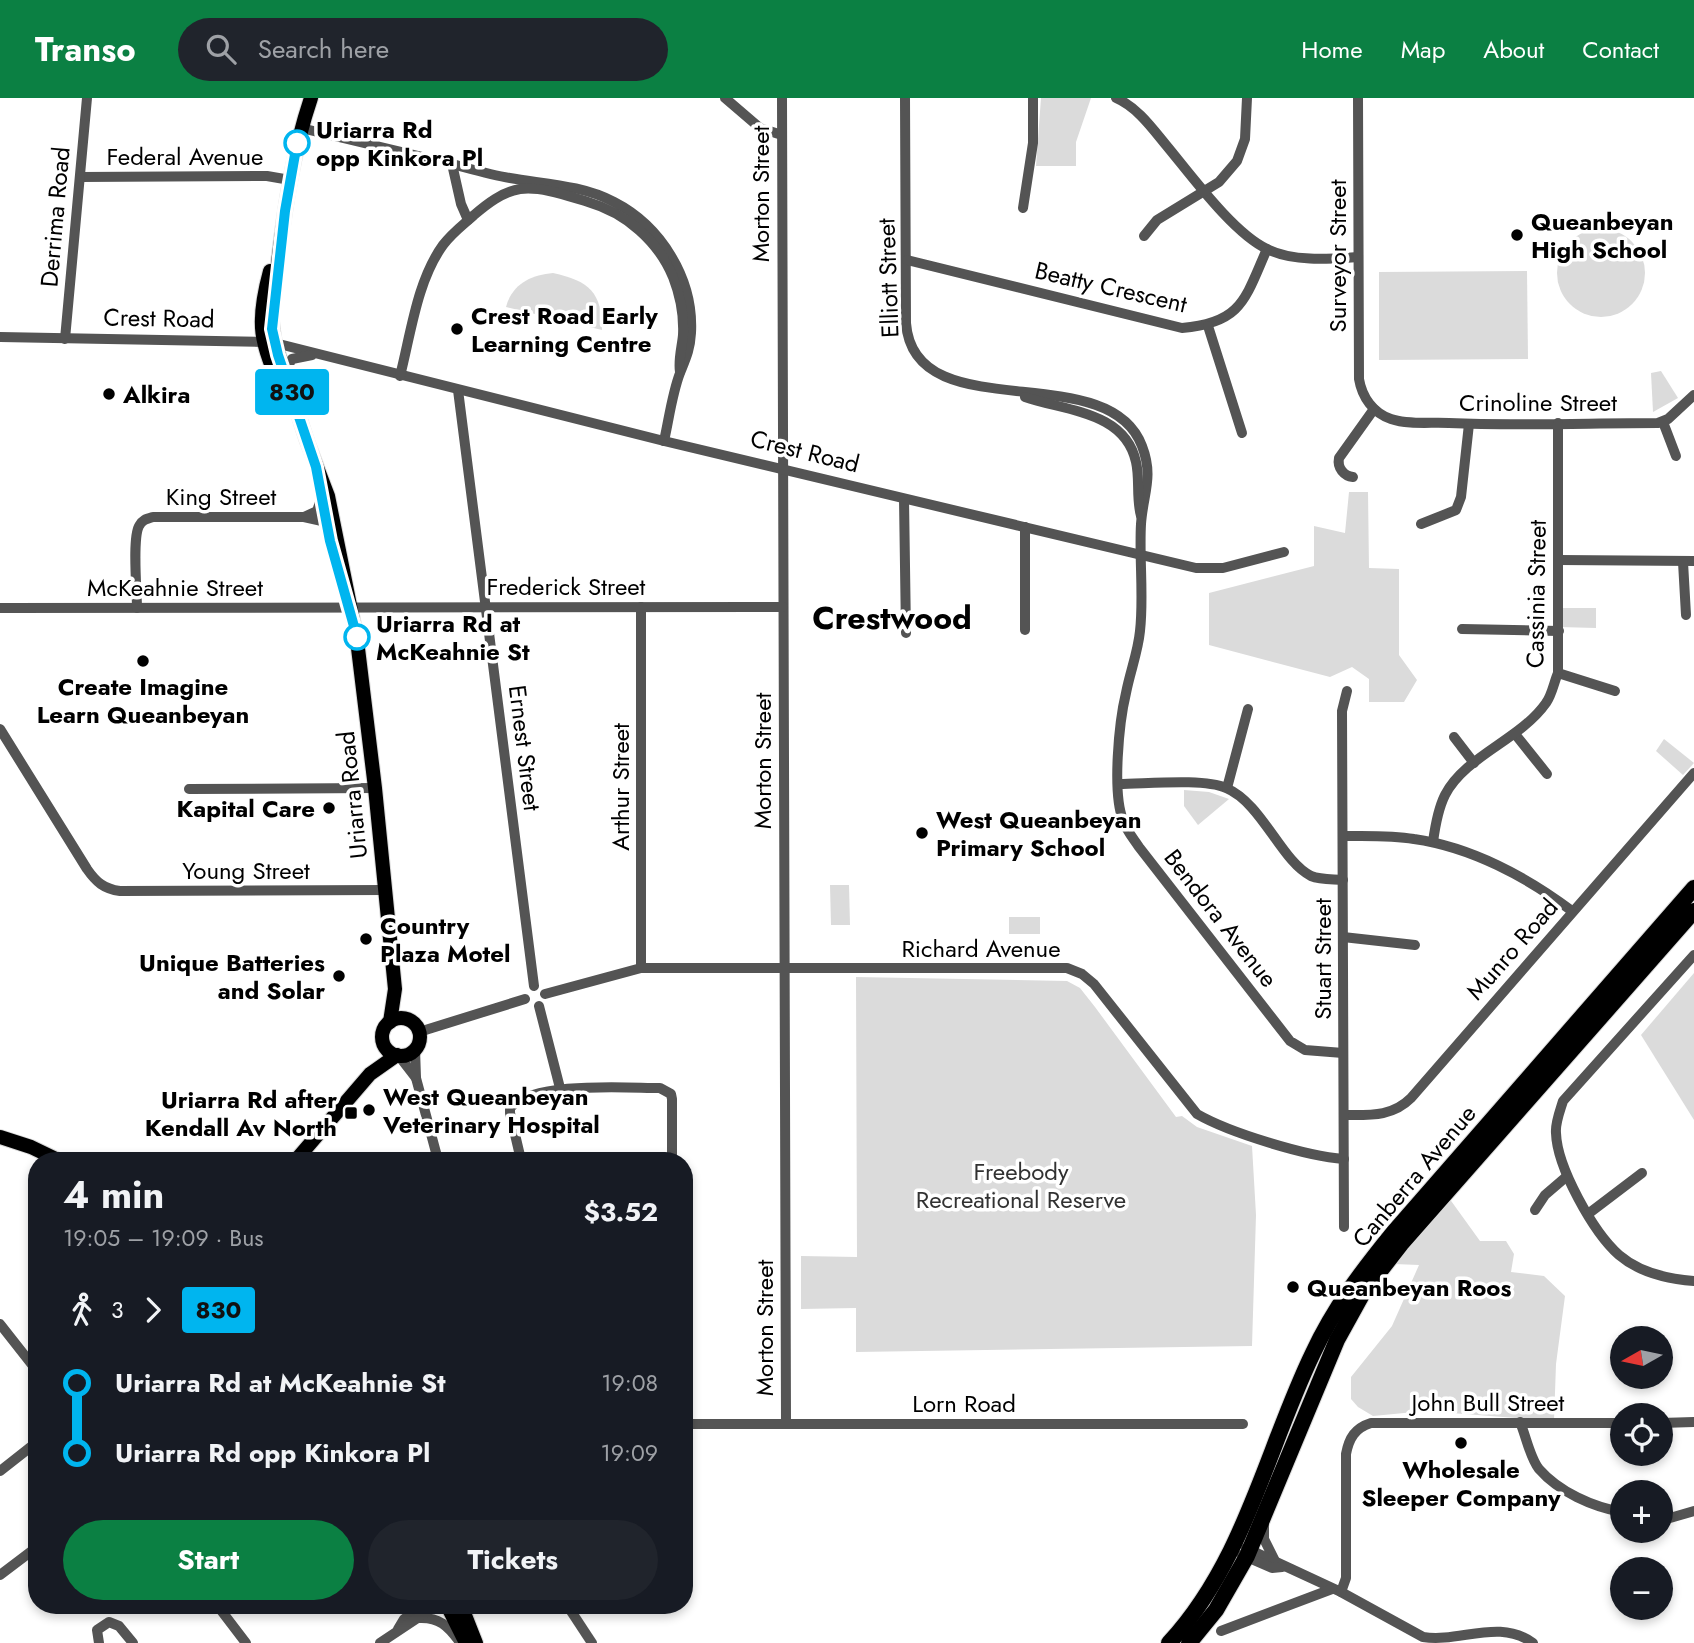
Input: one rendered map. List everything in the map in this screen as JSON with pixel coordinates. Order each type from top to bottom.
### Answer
[{"type":"highway","name":"Canberra Avenue","points":[[1189,1643],[1216,1610],[1241,1550],[1312,1355],[1356,1279],[1694,888]]},
{"type":"highway","name":"Canberra Avenue","points":[[1170,1643],[1263,1517],[1338,1340],[1363,1293],[1401,1244],[1694,911]]},
{"type":"main road","name":"Uriarra Road","points":[[307,441],[286,402],[269,343],[290,180],[300,128],[312,98]]},
{"type":"main road","name":"Uriarra Road","points":[[269,343],[286,378],[328,496],[360,657],[394,989],[390,1022]]},
{"type":"main road","name":"Uriarra Road","points":[[316,467],[327,528],[348,602]]},
{"type":"main road","name":"Uriarra Road","points":[[394,989],[407,1019]]},
{"type":"main road","points":[[303,1152],[370,1074],[398,1055],[408,1054],[415,1049],[419,1032],[414,1024],[407,1019],[396,1018],[390,1022],[383,1030],[382,1041],[370,1074]]},
{"type":"main road","points":[[382,1041],[388,1050],[398,1055]]},
{"type":"main road","points":[[0,1137],[41,1152]]},
{"type":"main road","points":[[451,1614],[464,1643]]},
{"type":"main road","points":[[465,1614],[476,1643]]},
{"type":"street","name":"Derrima Road","points":[[65,339],[87,98]]},
{"type":"street","points":[[725,98],[760,128],[782,135]]},
{"type":"street","name":"Morton Street","points":[[782,98],[786,1423]]},
{"type":"street","name":"Elliott Street","points":[[905,98],[907,335],[910,345],[922,363],[933,372],[956,380],[1087,403],[1111,412],[1129,425],[1142,445],[1147,466],[1147,494],[1142,519],[1140,555]]},
{"type":"street","points":[[1023,208],[1033,143],[1033,98]]},
{"type":"street","points":[[1116,98],[1125,102],[1145,120],[1237,226],[1267,249],[1310,260],[1357,257]]},
{"type":"street","points":[[1144,236],[1157,220],[1219,182],[1237,161],[1245,139],[1247,98]]},
{"type":"street","name":"Surveyor Street","points":[[1358,98],[1359,379],[1364,398],[1374,409]]},
{"type":"street","points":[[300,128],[508,178],[551,184],[613,201],[637,217],[662,242],[677,266],[690,306],[687,360],[680,372],[664,441]]},
{"type":"street","points":[[452,164],[468,220]]},
{"type":"street","name":"Federal Avenue","points":[[80,177],[267,176],[290,180]]},
{"type":"street","points":[[508,178],[525,189],[600,205],[623,218],[649,239],[666,263],[678,292],[683,327],[680,372]]},
{"type":"street","points":[[401,376],[425,280],[437,254],[452,234],[496,199],[525,189]]},
{"type":"street","points":[[452,234],[458,214],[458,192]]},
{"type":"street","name":"Beatty Crescent","points":[[906,260],[1182,328],[1208,326],[1230,316],[1248,292],[1267,249]]},
{"type":"street","points":[[1208,326],[1242,433]]},
{"type":"street","name":"Crest Road","points":[[0,337],[269,343],[904,499],[1205,569],[1223,568],[1284,552]]},
{"type":"street","points":[[286,378],[286,369],[292,359],[315,355]]},
{"type":"street","name":"Ernest Street","points":[[458,390],[534,986]]},
{"type":"street","points":[[1676,456],[1663,422],[1694,395]]},
{"type":"street","points":[[1353,477],[1347,476],[1341,470],[1339,458],[1374,409]]},
{"type":"street","name":"Crinoline Street","points":[[1374,409],[1384,416],[1400,421],[1469,424],[1663,422]]},
{"type":"street","name":"Cassinia Street","points":[[1433,842],[1446,793],[1474,763],[1515,734],[1546,703],[1558,673],[1558,423]]},
{"type":"street","points":[[1421,524],[1456,510],[1461,497],[1469,424]]},
{"type":"street","name":"King Street","points":[[304,517],[316,512],[321,499]]},
{"type":"street","points":[[904,499],[906,633]]},
{"type":"street","name":"King Street","points":[[137,608],[136,536],[140,523],[153,517],[304,517],[322,521],[327,528]]},
{"type":"street","points":[[1024,631],[1025,527]]},
{"type":"street","name":"Bendora Avenue","points":[[1140,555],[1140,633],[1118,730],[1120,812],[1130,834],[1290,1041],[1304,1050],[1343,1052]]},
{"type":"street","points":[[1559,561],[1689,561],[1686,615]]},
{"type":"street","name":"Frederick Street","points":[[348,602],[486,607],[783,607]]},
{"type":"street","name":"McKeahnie Street","points":[[0,608],[137,608],[348,602]]},
{"type":"street","name":"Arthur Street","points":[[641,607],[641,968]]},
{"type":"street","points":[[1462,629],[1559,631]]},
{"type":"street","points":[[1558,673],[1615,691]]},
{"type":"street","name":"Stuart Street","points":[[1344,1227],[1342,711],[1347,691]]},
{"type":"street","points":[[1227,788],[1248,709]]},
{"type":"street","name":"Young Street","points":[[0,729],[87,869],[96,881],[107,888],[120,891],[385,890]]},
{"type":"street","points":[[1515,734],[1547,774]]},
{"type":"street","points":[[1454,737],[1474,763]]},
{"type":"street","name":"Munro Road","points":[[1344,1115],[1385,1114],[1403,1107],[1694,773]]},
{"type":"street","points":[[1119,784],[1193,784],[1227,788],[1255,812],[1304,871],[1319,878],[1343,880]]},
{"type":"street","points":[[189,789],[375,788]]},
{"type":"street","points":[[1343,836],[1399,837],[1433,842],[1496,865],[1545,891],[1572,911]]},
{"type":"street","points":[[1343,937],[1415,946]]},
{"type":"street","points":[[1694,956],[1563,1101],[1555,1130],[1566,1177],[1588,1214],[1618,1254],[1657,1276],[1694,1281]]},
{"type":"street","name":"Richard Avenue","points":[[545,994],[641,968],[1072,969],[1089,978],[1197,1114],[1222,1126],[1276,1144],[1324,1157],[1344,1159]]},
{"type":"street","points":[[534,986],[542,989],[545,994],[545,1000],[539,1006],[532,1006],[525,999],[526,992],[534,986]]},
{"type":"street","points":[[419,1032],[525,999]]},
{"type":"street","points":[[539,1006],[560,1088]]},
{"type":"street","points":[[415,1049],[416,1078],[436,1152]]},
{"type":"street","points":[[398,1055],[416,1078]]},
{"type":"street","points":[[520,1152],[510,1108],[518,1102],[560,1088],[660,1088],[667,1091],[672,1099],[672,1152]]},
{"type":"street","points":[[1588,1214],[1642,1173]]},
{"type":"street","points":[[1535,1210],[1545,1195],[1566,1177]]},
{"type":"street","points":[[0,1324],[28,1360]]},
{"type":"street","points":[[1520,1422],[1538,1468],[1569,1494],[1610,1510]]},
{"type":"street","points":[[1673,1423],[1694,1422]]},
{"type":"street","name":"John Bull Street","points":[[1336,1591],[1346,1578],[1346,1454],[1349,1441],[1356,1431],[1371,1423],[1610,1423]]},
{"type":"street","name":"Lorn Road","points":[[693,1424],[1243,1424]]},
{"type":"street","points":[[0,1471],[28,1449]]},
{"type":"street","points":[[1673,1517],[1694,1511]]},
{"type":"street","points":[[1263,1517],[1264,1539],[1278,1563],[1423,1637],[1438,1638],[1502,1631],[1521,1636],[1533,1643]]},
{"type":"street","points":[[1241,1550],[1272,1568],[1278,1563]]},
{"type":"street","points":[[0,1575],[28,1554]]},
{"type":"street","points":[[1221,1631],[1336,1591]]},
{"type":"street","points":[[224,1614],[246,1643]]},
{"type":"street","points":[[402,1643],[399,1627],[407,1614]]},
{"type":"street","points":[[380,1643],[414,1614]]},
{"type":"street","points":[[399,1627],[409,1626],[425,1614]]},
{"type":"street","points":[[573,1614],[592,1643]]},
{"type":"street","points":[[419,1618],[433,1618],[444,1624],[464,1643]]},
{"type":"street","points":[[99,1643],[97,1630],[109,1622],[119,1626],[132,1643]]},
{"type":"green space","points":[[1041,98],[1091,98],[1076,142],[1076,166],[1036,166]]},
{"type":"green space","points":[[1601,229],[1618,232],[1632,242],[1642,256],[1645,273],[1642,290],[1632,304],[1618,314],[1601,317],[1584,314],[1570,304],[1560,290],[1557,273],[1560,256],[1570,242],[1584,232]]},
{"type":"green space","points":[[1527,271],[1528,359],[1379,360],[1379,272]]},
{"type":"green space","points":[[553,273],[576,280],[591,290],[599,306],[602,330],[506,307],[513,292],[524,282]]},
{"type":"green space","points":[[1661,371],[1678,398],[1653,412],[1651,373]]},
{"type":"green space","points":[[1349,492],[1368,492],[1369,568],[1399,569],[1399,655],[1417,680],[1404,702],[1369,702],[1369,679],[1352,667],[1330,677],[1209,645],[1209,593],[1314,566],[1314,526],[1345,533]]},
{"type":"green space","points":[[1559,608],[1596,608],[1596,628],[1559,627]]},
{"type":"green space","points":[[1664,739],[1694,763],[1683,775],[1656,751]]},
{"type":"green space","points":[[1184,790],[1209,792],[1229,799],[1198,825],[1184,806]]},
{"type":"green space","points":[[830,885],[849,885],[850,925],[831,925]]},
{"type":"green space","points":[[1009,917],[1040,917],[1040,934],[1009,934]]},
{"type":"green space","points":[[1694,973],[1694,1120],[1641,1035]]},
{"type":"green space","name":"Freebody Recreational Reserve","points":[[856,977],[1067,981],[1080,988],[1176,1117],[1182,1116],[1197,1127],[1252,1146],[1256,1215],[1252,1346],[856,1352],[856,1308],[801,1309],[801,1256],[857,1257]]},
{"type":"green space","points":[[1449,1198],[1480,1241],[1506,1241],[1514,1254],[1511,1272],[1544,1276],[1565,1296],[1556,1364],[1554,1421],[1425,1411],[1373,1416],[1351,1399],[1351,1377],[1392,1326],[1419,1265],[1394,1264]]},
{"type":"bus line","name":"830","points":[[297,143],[285,211],[272,309],[272,329],[278,355],[316,467],[330,541],[357,637]]},
{"type":"place","name":"Uriarra Rd opp Kinkora Pl","points":[[297,143]]},
{"type":"place","name":"Queanbeyan High School","points":[[1517,235]]},
{"type":"place","name":"Crest Road Early Learning Centre","points":[[457,329]]},
{"type":"place","name":"Alkira","points":[[109,394]]},
{"type":"place","name":"Uriarra Rd at McKeahnie St","points":[[357,637]]},
{"type":"place","name":"Create Imagine Learn Queanbeyan","points":[[143,661]]},
{"type":"place","name":"Kapital Care","points":[[329,808]]},
{"type":"place","name":"West Queanbeyan Primary School","points":[[922,833]]},
{"type":"place","name":"Country Plaza Motel","points":[[366,939]]},
{"type":"place","name":"Unique Batteries and Solar","points":[[339,976]]},
{"type":"place","name":"West Queanbeyan Veterinary Hospital","points":[[369,1110]]},
{"type":"place","name":"Uriarra Rd after Kendall Av North","points":[[351,1113]]},
{"type":"place","name":"Queanbeyan Roos","points":[[1293,1287]]},
{"type":"place","name":"Wholesale Sleeper Company","points":[[1461,1443]]},
{"type":"district","name":"Crestwood","points":[[892,618]]}]
